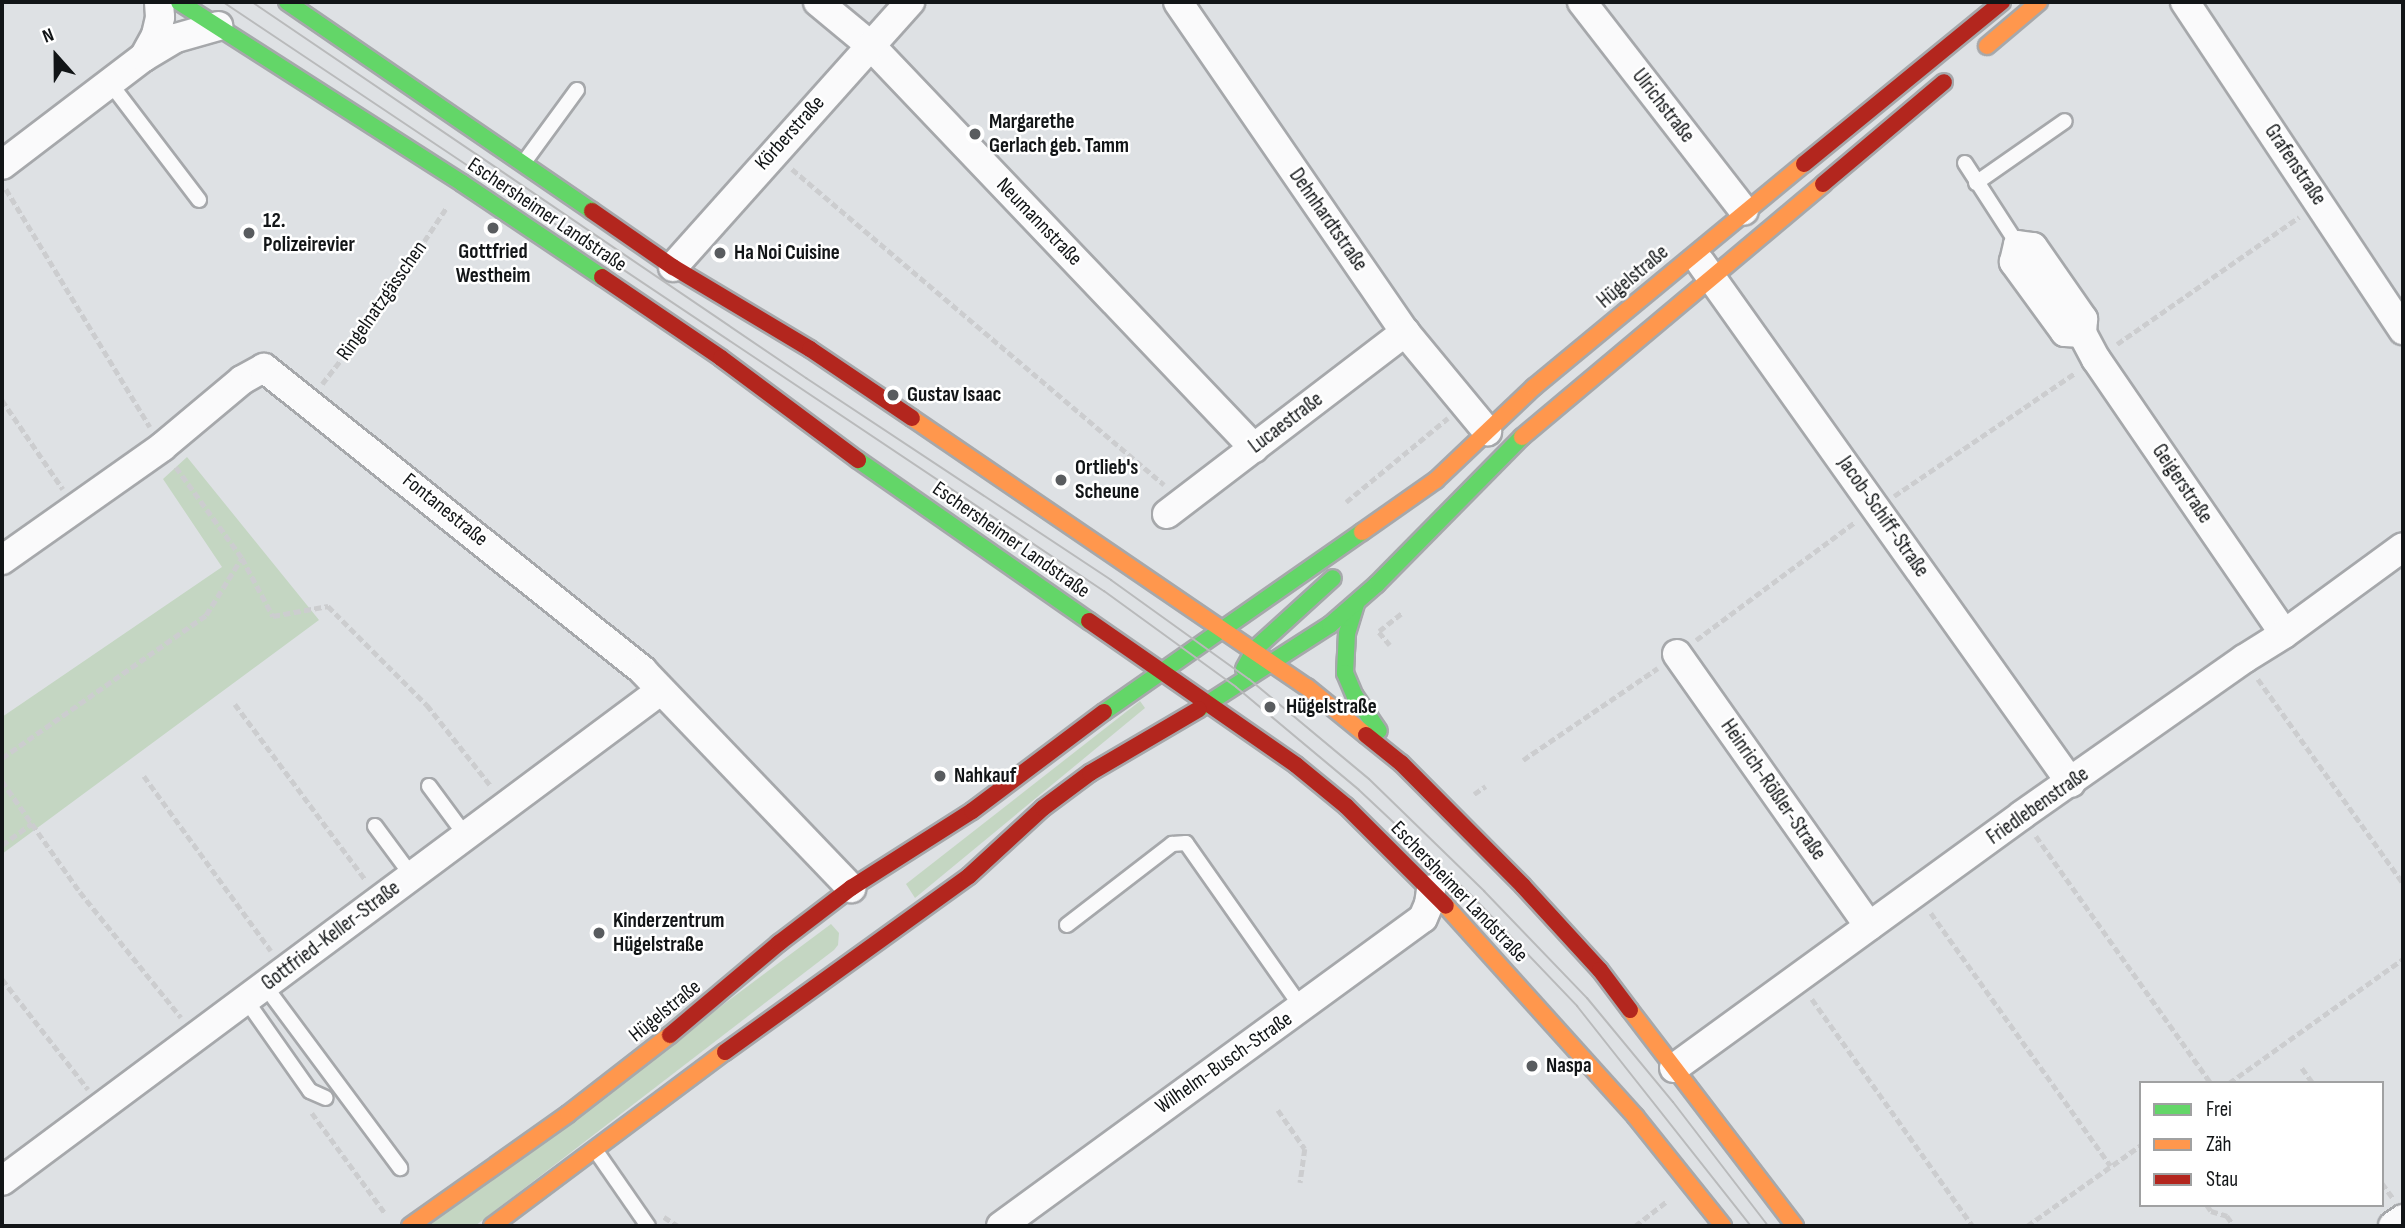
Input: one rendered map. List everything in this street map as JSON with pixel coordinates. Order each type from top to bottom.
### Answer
[{"type":"main road","name":"Eschersheimer Landstraße","points":[[179,2],[462,183],[721,358],[852,456],[1243,726],[1346,806],[1431,889],[1635,1116],[1723,1226]]},
{"type":"main road","name":"Eschersheimer Landstraße","points":[[287,2],[524,162],[673,267],[810,349],[1055,519],[1255,649],[1401,763],[1523,886],[1600,970],[1795,1226]]},
{"type":"main road","name":"Hügelstraße","points":[[1178,659],[1436,480],[1487,431],[1694,253],[2002,2]]},
{"type":"main road","points":[[1976,55],[2039,2]]},
{"type":"main road","points":[[492,1226],[839,968],[969,876],[1044,808],[1090,773],[1238,685],[1356,604],[1522,437],[1955,73]]},
{"type":"main road","points":[[1360,553],[1436,480]]},
{"type":"main road","points":[[1243,726],[1237,712],[1238,685],[1255,649],[1341,571]]},
{"type":"main road","points":[[1166,695],[1168,674],[1178,659],[1180,628],[1173,595]]},
{"type":"main road","points":[[1356,604],[1347,633],[1345,673],[1355,696],[1401,763]]},
{"type":"main road","name":"Hügelstraße","points":[[410,1226],[568,1114],[657,1046],[779,943],[855,894],[1168,674]]},
{"type":"main road","points":[[1090,773],[1136,727]]},
{"type":"main road","points":[[887,886],[889,877],[905,857]]},
{"type":"main road","points":[[898,908],[918,913]]},
{"type":"main road","points":[[839,968],[856,946],[862,931]]},
{"type":"street","points":[[144,57],[156,35],[160,17],[159,2]]},
{"type":"street","name":"Neumannstraße","points":[[818,2],[870,45],[1254,448]]},
{"type":"street","name":"Körberstraße","points":[[673,267],[772,152],[910,2]]},
{"type":"street","name":"Dehnhardtstraße","points":[[1178,2],[1405,332],[1487,431]]},
{"type":"street","name":"Ulrichstraße","points":[[1583,2],[1744,211]]},
{"type":"street","name":"Grafenstraße","points":[[2185,2],[2403,330]]},
{"type":"street","points":[[2,165],[144,57],[176,38],[218,26]]},
{"type":"street","name":"Geigerstraße","points":[[2018,245],[2033,247],[2083,318],[2082,333],[2096,359],[2284,634]]},
{"type":"street","name":"Jacob-Schiff-Straße","points":[[1694,253],[2071,783]]},
{"type":"street","name":"Lucaestraße","points":[[1175,508],[1405,332]]},
{"type":"street","name":"Fontanestraße","points":[[2,560],[162,447],[242,380],[264,368],[309,400],[643,671],[855,894]]},
{"type":"street","name":"Friedlebenstraße","points":[[1674,1068],[1868,926],[2244,659],[2284,634],[2403,547]]},
{"type":"street","name":"Heinrich-Rößler-Straße","points":[[1677,654],[1868,926]]},
{"type":"street","name":"Gottfried-Keller-Straße","points":[[2,1181],[660,691]]},
{"type":"street","name":"Wilhelm-Busch-Straße","points":[[1009,1224],[1235,1053],[1302,1008],[1423,918],[1431,889]]},
{"type":"street","points":[[2393,1226],[2403,1219]]},
{"type":"lane","points":[[110,83],[199,200]]},
{"type":"lane","points":[[524,162],[577,90]]},
{"type":"lane","points":[[1976,183],[2065,121]]},
{"type":"lane","points":[[1965,163],[2018,245]]},
{"type":"lane","points":[[429,786],[466,836]]},
{"type":"lane","points":[[375,826],[412,876]]},
{"type":"lane","points":[[1067,925],[1172,844],[1186,843],[1302,1008]]},
{"type":"lane","points":[[265,986],[310,1091],[326,1098]]},
{"type":"lane","points":[[265,986],[400,1168]]},
{"type":"lane","points":[[596,1151],[648,1226]]},
{"type":"path","points":[[772,152],[1175,508]]},
{"type":"path","points":[[2,183],[162,447],[242,558],[273,616],[328,606],[427,705],[480,772]]},
{"type":"path","name":"Ringelnatzgässchen","points":[[309,400],[372,320],[453,199]]},
{"type":"path","points":[[2,400],[76,508]]},
{"type":"path","points":[[1339,508],[1465,404]]},
{"type":"path","points":[[1814,551],[1825,542]]},
{"type":"path","points":[[2,758],[206,615],[242,558]]},
{"type":"path","points":[[1373,636],[1402,613]]},
{"type":"path","points":[[1379,632],[1390,645]]},
{"type":"path","points":[[2244,659],[2403,883]]},
{"type":"path","points":[[235,704],[380,900]]},
{"type":"path","points":[[1523,760],[1532,754]]},
{"type":"path","points":[[144,776],[265,986]]},
{"type":"path","points":[[2,781],[80,892],[196,1035]]},
{"type":"path","points":[[1474,794],[1486,786]]},
{"type":"path","points":[[2022,816],[2210,1081]]},
{"type":"path","points":[[2,845],[32,823]]},
{"type":"path","points":[[1916,892],[2111,1166]]},
{"type":"path","points":[[2232,1081],[2403,958]]},
{"type":"path","points":[[2,979],[101,1106]]},
{"type":"path","points":[[1797,979],[1973,1226]]},
{"type":"path","points":[[2302,1068],[2312,1081]]},
{"type":"path","points":[[1278,1110],[1305,1149],[1300,1183]]},
{"type":"path","points":[[2027,1226],[2139,1146]]},
{"type":"path","points":[[1635,1226],[1672,1197]]},
{"type":"path","points":[[2208,1207],[2211,1211],[2227,1216],[2234,1226]]},
{"type":"green space","points":[[187,457],[319,620],[2,854],[2,717],[222,567],[163,479]]},
{"type":"green space","points":[[1140,701],[1145,708],[915,898],[906,884]]},
{"type":"green space","points":[[831,924],[839,933],[838,945],[834,950],[475,1226],[427,1226]]},
{"type":"tram line","points":[[223,2],[1104,591],[1236,687],[1359,790],[1473,897],[1577,1006],[1751,1226]]},
{"type":"tram line","points":[[252,2],[806,378],[1111,580],[1249,679],[1369,779],[1484,891],[1587,998],[1673,1102],[1768,1226]]},
{"type":"traffic: fast","points":[[179,2],[462,183],[602,277]]},
{"type":"traffic: fast","points":[[287,2],[592,211]]},
{"type":"traffic: fast","points":[[1199,709],[1330,625],[1377,584],[1522,437]]},
{"type":"traffic: fast","points":[[858,460],[1089,621]]},
{"type":"traffic: fast","points":[[1104,712],[1362,532]]},
{"type":"traffic: fast","points":[[1244,669],[1255,649],[1333,578]]},
{"type":"traffic: fast","points":[[1356,604],[1347,633],[1345,673],[1355,696],[1379,731]]},
{"type":"traffic: slow","points":[[1987,46],[2039,2]]},
{"type":"traffic: slow","points":[[1362,532],[1436,480],[1534,387],[1804,164]]},
{"type":"traffic: slow","points":[[1522,437],[1823,184]]},
{"type":"traffic: slow","points":[[912,418],[1307,687],[1366,735]]},
{"type":"traffic: slow","points":[[1446,906],[1635,1116],[1723,1226]]},
{"type":"traffic: slow","points":[[1630,1010],[1795,1226]]},
{"type":"traffic: slow","points":[[410,1226],[568,1114],[670,1035]]},
{"type":"traffic: slow","points":[[492,1226],[725,1052]]},
{"type":"traffic: jam","points":[[1804,164],[2002,2]]},
{"type":"traffic: jam","points":[[1823,184],[1944,82]]},
{"type":"traffic: jam","points":[[592,211],[673,267],[810,349],[912,418]]},
{"type":"traffic: jam","points":[[602,277],[721,358],[858,460]]},
{"type":"traffic: jam","points":[[1089,621],[1296,765],[1346,806],[1446,906]]},
{"type":"traffic: jam","points":[[725,1052],[969,876],[1043,808],[1090,773],[1199,709]]},
{"type":"traffic: jam","points":[[670,1035],[779,943],[851,888],[972,811],[1104,712]]},
{"type":"traffic: jam","points":[[1366,735],[1401,763],[1523,886],[1600,970],[1630,1010]]},
{"type":"place","name":"Margarethe Gerlach geb. Tamm","points":[[975,134]]},
{"type":"place","name":"Gottfried Westheim","points":[[493,228]]},
{"type":"place","name":"12. Polizeirevier","points":[[249,233]]},
{"type":"place","name":"Ha Noi Cuisine","points":[[720,253]]},
{"type":"place","name":"Gustav Isaac","points":[[893,395]]},
{"type":"place","name":"Ortlieb's Scheune","points":[[1061,480]]},
{"type":"place","name":"Hügelstraße","points":[[1270,707]]},
{"type":"place","name":"Nahkauf","points":[[940,776]]},
{"type":"place","name":"Kinderzentrum Hügelstraße","points":[[599,933]]},
{"type":"place","name":"Naspa","points":[[1532,1066]]}]
